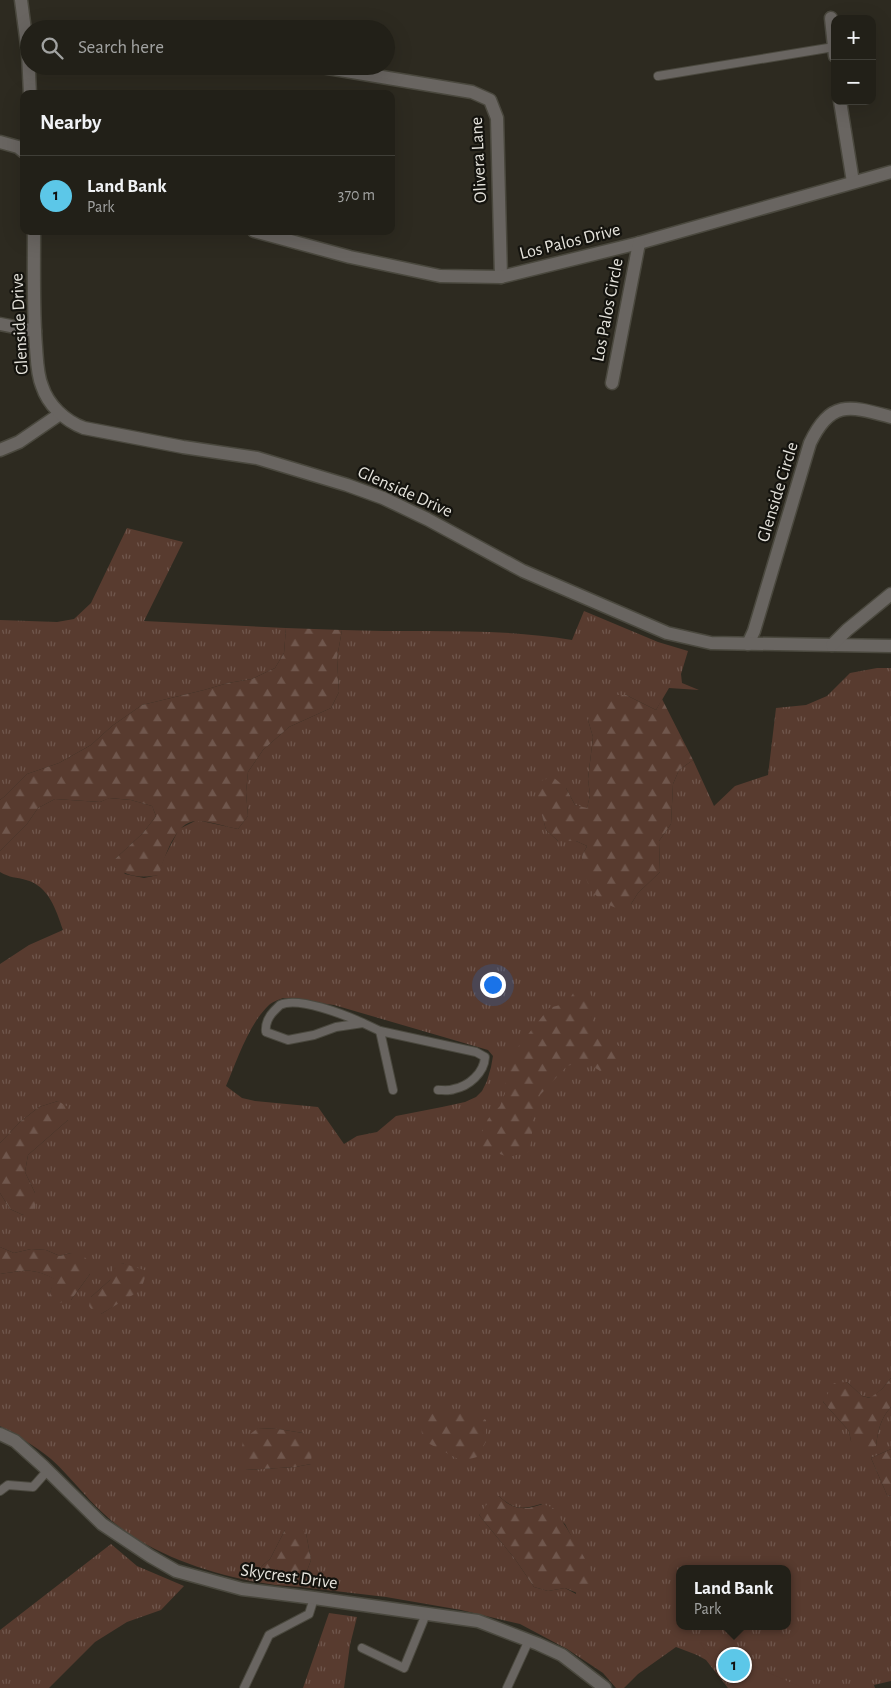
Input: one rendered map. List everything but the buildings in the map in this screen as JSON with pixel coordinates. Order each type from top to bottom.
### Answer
[{"type":"street","points":[[21,0],[24,20]]},
{"type":"street","points":[[29,75],[30,90]]},
{"type":"street","name":"Olivera Lane","points":[[370,75],[472,92],[490,100],[497,118],[500,277]]},
{"type":"street","points":[[841,105],[853,182]]},
{"type":"street","points":[[0,142],[20,149]]},
{"type":"street","name":"Los Palos Drive","points":[[269,235],[350,257],[440,276],[500,277],[639,243],[891,172]]},
{"type":"street","name":"Glenside Drive","points":[[34,235],[35,331],[38,371],[46,396],[60,414],[73,424],[84,428],[183,447],[258,458],[347,485],[383,498],[427,518],[522,571],[667,633],[711,643],[891,646]]},
{"type":"street","name":"Los Palos Circle","points":[[612,383],[639,243]]},
{"type":"street","points":[[0,324],[35,331]]},
{"type":"street","name":"Glenside Circle","points":[[748,644],[754,630],[810,443],[817,429],[826,418],[845,409],[858,408],[891,417]]},
{"type":"street","points":[[0,450],[19,442],[60,414]]},
{"type":"street","points":[[832,645],[847,630],[891,594]]},
{"type":"street","name":"Skycrest Drive","points":[[0,1434],[15,1441],[48,1470],[102,1524],[176,1571],[242,1589],[478,1621],[530,1640],[562,1655],[605,1688]]},
{"type":"lane","points":[[658,76],[831,51]]},
{"type":"lane","points":[[363,1023],[336,1027],[314,1035],[288,1040],[266,1032],[270,1015],[280,1005],[288,1003],[310,1005],[340,1013],[363,1023],[380,1031],[476,1052],[485,1057],[485,1065],[471,1082],[453,1090],[438,1090]]},
{"type":"lane","points":[[380,1031],[393,1090]]},
{"type":"lane","points":[[0,1491],[8,1485],[33,1487],[48,1470]]},
{"type":"lane","points":[[244,1688],[269,1634],[309,1614],[314,1598]]},
{"type":"lane","points":[[362,1648],[404,1668],[426,1614]]},
{"type":"lane","points":[[507,1688],[530,1640]]},
{"type":"green space","points":[[127,528],[183,542],[144,621],[286,628],[284,653],[275,668],[252,679],[228,683],[142,705],[112,726],[91,745],[59,763],[27,774],[0,800],[0,620],[57,622],[74,619],[91,603]]},
{"type":"green space","points":[[584,611],[658,642],[688,651],[681,674],[682,683],[699,690],[669,688],[656,710],[626,695],[588,720],[593,737],[588,779],[590,795],[587,809],[575,805],[566,788],[542,814],[546,830],[558,841],[576,841],[587,846],[582,856],[583,861],[631,904],[638,893],[660,872],[659,841],[671,824],[673,784],[679,770],[693,760],[714,806],[735,786],[768,775],[776,708],[806,705],[827,696],[850,673],[877,668],[891,668],[891,1378],[871,1398],[862,1396],[847,1382],[823,1402],[849,1431],[851,1441],[876,1446],[880,1425],[891,1407],[891,1449],[871,1458],[887,1495],[891,1496],[891,1681],[874,1685],[875,1688],[728,1688],[706,1660],[676,1647],[638,1674],[624,1688],[616,1688],[603,1673],[567,1649],[520,1624],[461,1610],[386,1597],[301,1587],[311,1560],[306,1533],[285,1530],[270,1559],[256,1571],[251,1581],[211,1571],[154,1549],[136,1539],[104,1514],[51,1459],[26,1441],[0,1426],[0,1274],[34,1271],[47,1275],[55,1279],[49,1296],[71,1300],[90,1274],[71,1253],[60,1256],[46,1250],[31,1249],[14,1253],[0,1247],[0,1193],[10,1209],[23,1215],[35,1193],[25,1172],[28,1155],[68,1120],[58,1101],[39,1107],[20,1122],[0,1143],[0,964],[29,945],[63,930],[58,915],[46,893],[34,883],[0,872],[0,851],[27,824],[38,808],[55,799],[100,802],[109,798],[131,800],[152,806],[156,816],[143,833],[115,859],[125,874],[144,878],[158,875],[164,858],[179,829],[197,820],[238,829],[248,816],[246,792],[248,772],[263,750],[289,727],[331,708],[339,692],[337,658],[342,630],[486,632],[572,640]],"holes":[[[283,998],[334,1005],[488,1050],[493,1056],[487,1081],[482,1091],[476,1097],[465,1102],[396,1116],[377,1132],[357,1136],[344,1144],[318,1107],[255,1101],[242,1098],[226,1086],[255,1023],[269,1005]],[[122,1263],[131,1267],[120,1302],[101,1314],[91,1297],[110,1280]],[[258,1428],[303,1433],[311,1464],[295,1467],[245,1470]],[[499,1496],[509,1504],[519,1508],[541,1504],[565,1524],[574,1542],[576,1594],[565,1588],[548,1591],[534,1587],[515,1559],[479,1515]]]},
{"type":"green space","points":[[286,628],[342,630],[337,658],[339,692],[331,708],[289,727],[263,750],[248,772],[246,792],[248,816],[238,829],[208,822],[190,822],[183,826],[172,841],[159,875],[136,876],[115,868],[115,859],[143,833],[156,816],[152,806],[131,800],[110,798],[100,802],[55,799],[38,808],[27,824],[0,851],[0,800],[27,774],[59,763],[91,745],[112,726],[142,705],[228,683],[252,679],[275,668],[284,653]]},
{"type":"green space","points":[[607,695],[626,695],[656,710],[662,699],[693,760],[679,770],[673,784],[671,824],[659,841],[660,872],[638,893],[631,904],[622,910],[600,899],[587,882],[582,858],[587,846],[576,841],[558,841],[546,830],[536,793],[540,781],[553,777],[566,788],[575,805],[587,808],[590,795],[588,779],[593,737],[588,720],[593,707]]},
{"type":"green space","points":[[577,987],[587,987],[592,997],[593,1026],[625,1051],[620,1063],[600,1071],[585,1061],[567,1066],[540,1095],[532,1119],[532,1139],[528,1152],[508,1157],[481,1146],[480,1136],[488,1119],[500,1106],[506,1091],[505,1073],[510,1057],[549,1008],[567,1003]]},
{"type":"green space","points":[[58,1101],[68,1107],[68,1120],[28,1155],[25,1172],[35,1193],[35,1210],[23,1215],[10,1209],[0,1193],[0,1143],[20,1122],[39,1107]]},
{"type":"green space","points":[[0,1247],[14,1253],[31,1249],[46,1250],[60,1256],[71,1253],[83,1255],[89,1262],[90,1274],[71,1300],[55,1304],[49,1296],[54,1279],[33,1271],[0,1274]]},
{"type":"green space","points":[[122,1263],[147,1271],[141,1290],[101,1314],[94,1313],[89,1306],[91,1297],[110,1280],[113,1267]]},
{"type":"green space","points":[[891,1378],[891,1407],[880,1425],[876,1446],[863,1452],[851,1441],[849,1431],[823,1402],[834,1383],[847,1382],[862,1396],[870,1398],[882,1389]]},
{"type":"green space","points":[[468,1410],[486,1420],[486,1442],[477,1457],[462,1461],[424,1441],[422,1425],[431,1412]]},
{"type":"green space","points":[[258,1428],[303,1433],[312,1447],[311,1464],[295,1467],[245,1470],[241,1455],[243,1440]]},
{"type":"green space","points":[[891,1449],[891,1496],[887,1495],[871,1458]]},
{"type":"green space","points":[[493,1496],[499,1496],[508,1504],[519,1508],[542,1505],[553,1508],[573,1538],[591,1571],[588,1587],[582,1595],[565,1588],[548,1591],[534,1587],[515,1559],[479,1515]]},
{"type":"green space","points":[[298,1525],[306,1533],[311,1560],[301,1587],[251,1581],[256,1571],[270,1559],[285,1530]]},
{"type":"green space","points":[[111,1544],[137,1566],[184,1586],[161,1610],[127,1622],[95,1642],[49,1688],[0,1688],[0,1630]]},
{"type":"green space","points":[[329,1613],[357,1617],[350,1645],[344,1688],[303,1688]]},
{"type":"green space","points":[[699,1642],[803,1688],[735,1688]]},
{"type":"place","name":"Land Bank","points":[[734,1665]]}]
